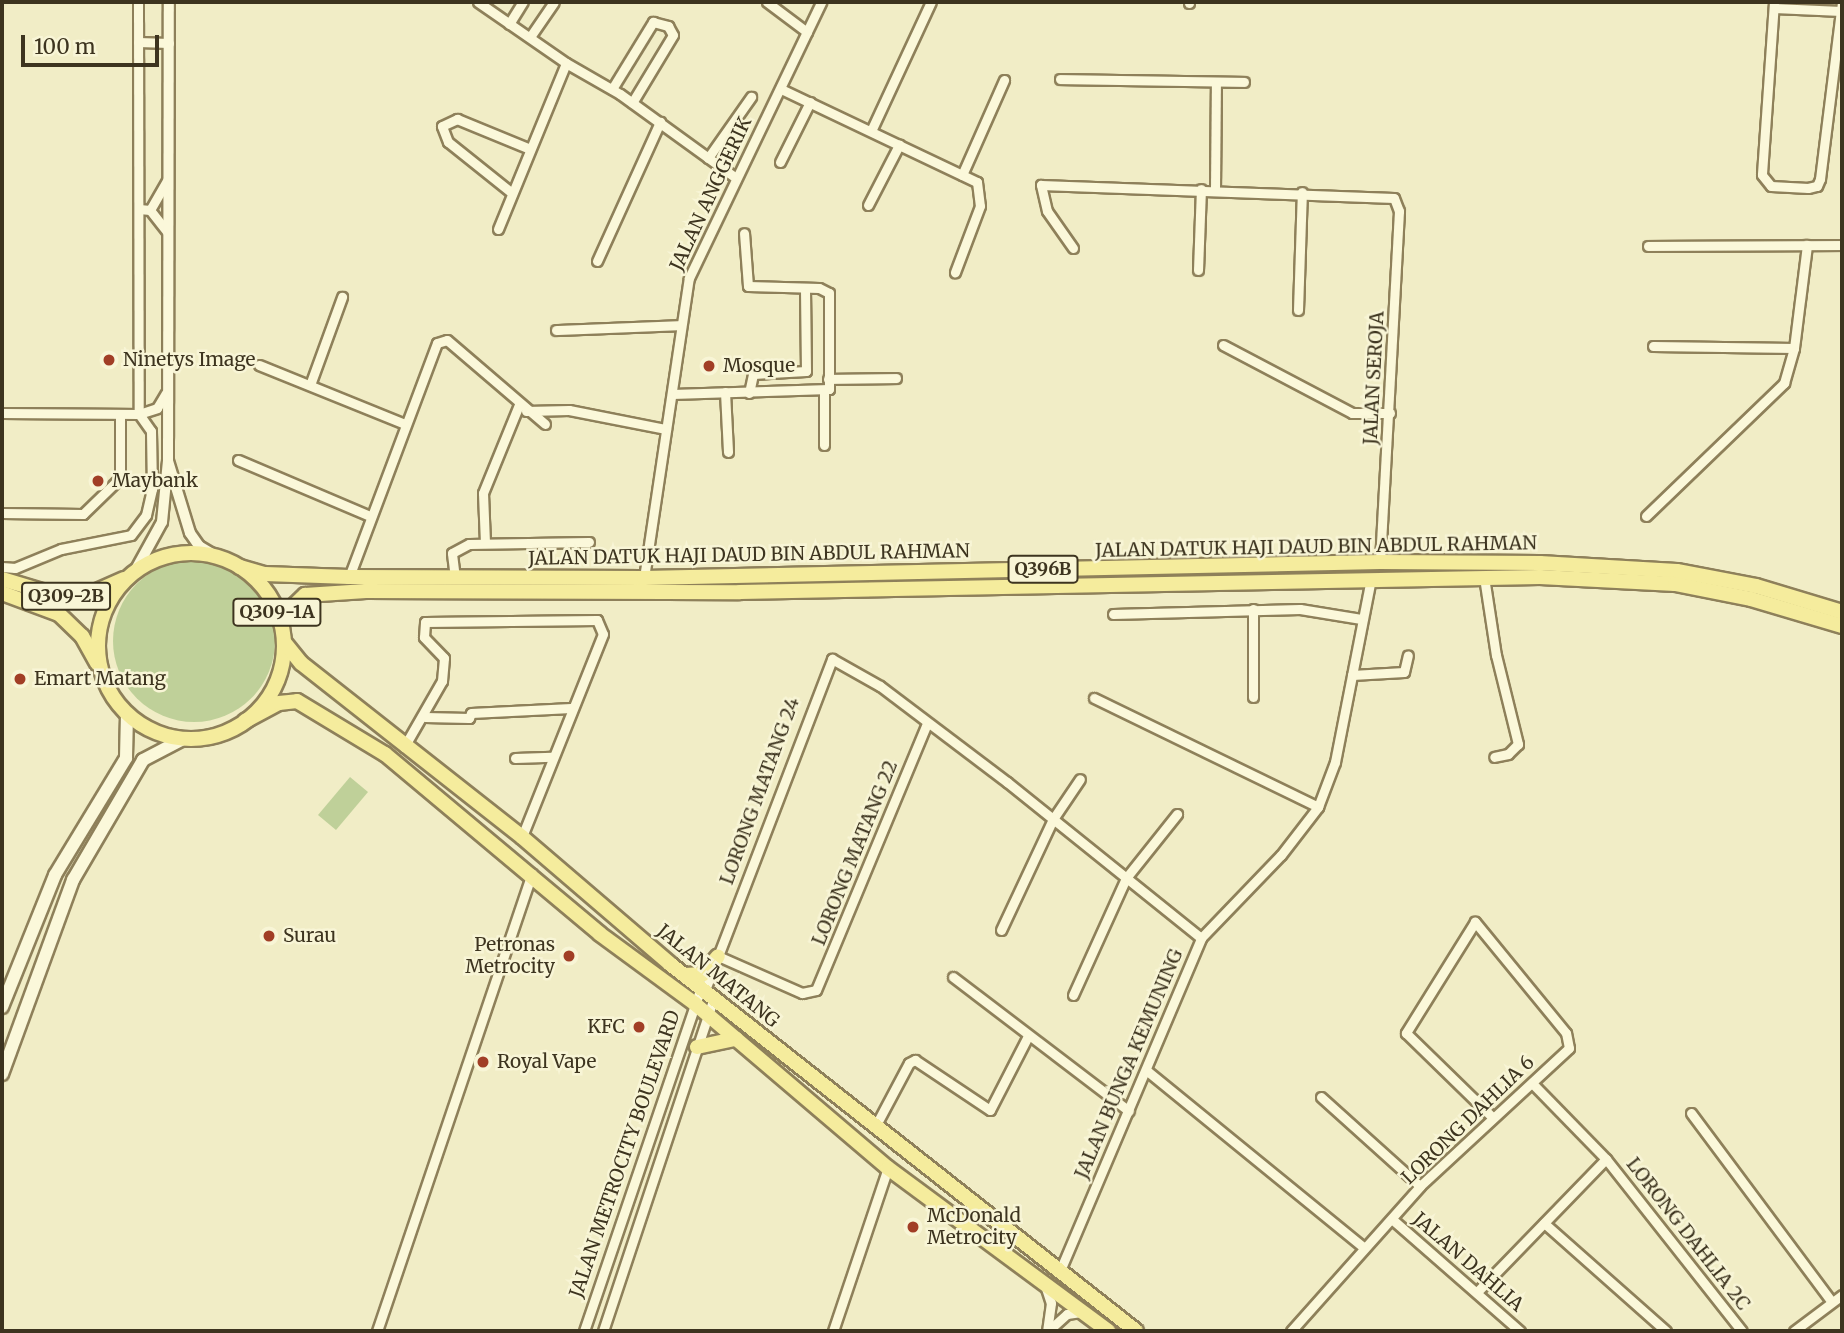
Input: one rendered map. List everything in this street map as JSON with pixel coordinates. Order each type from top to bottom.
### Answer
[{"type":"main road","name":"Q309-1A","points":[[174,555],[219,558],[240,567],[262,586],[280,620],[284,642],[276,682],[245,721],[216,735],[185,738],[154,731],[127,713],[101,670],[100,625],[111,599],[131,575],[174,555]]},
{"type":"main road","name":"JALAN DATUK HAJI DAUD BIN ABDUL RAHMAN","points":[[240,567],[265,574],[349,577],[644,578],[1380,562],[1664,570],[1756,586],[1842,612]]},
{"type":"main road","name":"Q309-2B","points":[[2,579],[72,596],[88,595],[131,575]]},
{"type":"main road","name":"JALAN DATUK HAJI DAUD BIN ABDUL RAHMAN","points":[[280,620],[305,595],[366,591],[740,592],[1484,577],[1675,584],[1751,599],[1842,626]]},
{"type":"main road","points":[[2,593],[59,614],[82,636],[101,670]]},
{"type":"main road","name":"JALAN MATANG","points":[[284,642],[301,663],[404,747],[522,837],[685,975],[1059,1273],[1136,1331]]},
{"type":"main road","name":"JALAN MATANG","points":[[245,721],[279,703],[297,701],[384,754],[532,874],[600,934],[694,1003],[888,1168],[1108,1331]]},
{"type":"main road","points":[[2,1007],[5,989],[55,875],[126,758],[127,713]]},
{"type":"main road","points":[[2,1074],[73,880],[143,760],[185,738]]},
{"type":"main road","points":[[685,975],[703,974],[718,956]]},
{"type":"main road","points":[[697,1047],[736,1039]]},
{"type":"street","points":[[138,2],[139,414]]},
{"type":"street","points":[[131,575],[162,522],[168,461],[166,393],[169,2]]},
{"type":"street","points":[[478,2],[566,63],[612,89],[736,178]]},
{"type":"street","points":[[509,24],[523,2]]},
{"type":"street","points":[[530,37],[554,2]]},
{"type":"street","points":[[766,2],[807,32]]},
{"type":"street","name":"JALAN ANGGERIK","points":[[644,578],[672,394],[679,325],[689,278],[821,2]]},
{"type":"street","points":[[871,131],[931,2]]},
{"type":"street","points":[[1774,5],[1841,7],[1839,52],[1817,186],[1771,186],[1762,175],[1774,5]]},
{"type":"street","points":[[612,89],[653,22],[668,26],[673,35],[632,103]]},
{"type":"street","points":[[138,42],[169,43]]},
{"type":"street","points":[[498,229],[566,63]]},
{"type":"street","points":[[1060,79],[1244,82]]},
{"type":"street","points":[[962,175],[1004,80]]},
{"type":"street","points":[[1215,190],[1216,82]]},
{"type":"street","points":[[781,89],[977,182],[979,206],[956,272]]},
{"type":"street","points":[[708,158],[751,97]]},
{"type":"street","points":[[780,162],[810,102]]},
{"type":"street","points":[[512,193],[448,142],[442,126],[457,119],[530,149]]},
{"type":"street","points":[[597,261],[660,122]]},
{"type":"street","points":[[868,205],[899,145]]},
{"type":"street","points":[[150,210],[168,178]]},
{"type":"street","points":[[1073,248],[1047,211],[1041,185],[1302,192],[1298,310]]},
{"type":"street","points":[[1198,270],[1201,189]]},
{"type":"street","name":"JALAN SEROJA","points":[[1302,192],[1394,198],[1399,211],[1380,562]]},
{"type":"street","points":[[139,209],[150,210],[167,233]]},
{"type":"street","points":[[672,394],[824,392],[829,389],[829,293],[748,286],[744,233]]},
{"type":"street","points":[[1646,516],[1777,394],[1794,348],[1807,245]]},
{"type":"street","points":[[1648,246],[1842,245]]},
{"type":"street","points":[[749,393],[753,374],[806,371],[805,289]]},
{"type":"street","points":[[310,385],[342,297]]},
{"type":"street","points":[[556,330],[679,325]]},
{"type":"street","points":[[349,577],[405,424],[441,340],[447,340],[523,408],[545,424]]},
{"type":"street","points":[[1223,345],[1352,413],[1390,414]]},
{"type":"street","points":[[1653,346],[1794,348]]},
{"type":"street","points":[[259,365],[405,424]]},
{"type":"street","points":[[828,379],[895,378]]},
{"type":"street","points":[[725,392],[728,453]]},
{"type":"street","points":[[824,392],[824,445]]},
{"type":"street","points":[[2,413],[139,414],[157,408],[166,393]]},
{"type":"street","points":[[523,408],[569,410],[625,425],[666,429]]},
{"type":"street","points":[[485,543],[483,493],[523,408]]},
{"type":"street","points":[[2,513],[83,514],[120,478],[120,414]]},
{"type":"street","points":[[2,567],[15,568],[61,549],[131,535],[146,514],[152,489],[151,431],[149,422],[139,414]]},
{"type":"street","points":[[238,460],[370,516]]},
{"type":"street","points":[[168,461],[190,533],[200,547],[219,558]]},
{"type":"street","points":[[455,578],[454,550],[485,543],[589,542]]},
{"type":"street","points":[[1484,577],[1496,655],[1518,744],[1508,754],[1494,757]]},
{"type":"street","name":"JALAN BUNGA KEMUNING","points":[[1059,1273],[1201,938],[1281,855],[1318,807],[1335,762],[1371,578]]},
{"type":"street","points":[[1253,609],[1253,697]]},
{"type":"street","points":[[1112,614],[1300,609],[1361,619]]},
{"type":"street","points":[[404,747],[425,717],[442,681],[444,658],[424,637],[425,622],[435,619],[597,620],[603,626],[522,837]]},
{"type":"street","points":[[1352,675],[1404,673],[1408,655]]},
{"type":"street","name":"LORONG MATANG 24","points":[[707,992],[827,663],[838,659],[880,686],[927,723]]},
{"type":"street","points":[[1094,698],[1318,807]]},
{"type":"street","points":[[425,717],[469,718],[471,713],[571,708]]},
{"type":"street","points":[[927,723],[1053,818],[1201,938]]},
{"type":"street","name":"LORONG MATANG 22","points":[[718,956],[812,995],[927,723]]},
{"type":"street","points":[[515,758],[552,757]]},
{"type":"street","points":[[1001,930],[1053,818],[1080,779]]},
{"type":"street","points":[[1073,995],[1126,878],[1177,814]]},
{"type":"street","points":[[377,1331],[532,874]]},
{"type":"street","name":"LORONG DAHLIA 6","points":[[1291,1331],[1364,1248],[1393,1220],[1420,1186],[1569,1048],[1566,1033],[1475,922],[1406,1032],[1492,1117]]},
{"type":"street","points":[[953,977],[1129,1111]]},
{"type":"street","name":"JALAN METROCITY BOULEVARD","points":[[584,1331],[652,1136],[694,1003],[707,992]]},
{"type":"street","name":"JALAN METROCITY BOULEVARD","points":[[603,1331],[707,1015],[707,992]]},
{"type":"street","points":[[876,1125],[909,1063],[915,1060],[990,1110],[1028,1036]]},
{"type":"street","points":[[1146,1070],[1364,1248]]},
{"type":"street","name":"LORONG DAHLIA 2C","points":[[1532,1083],[1606,1159],[1742,1331]]},
{"type":"street","points":[[1321,1097],[1420,1186]]},
{"type":"street","points":[[1691,1113],[1831,1301]]},
{"type":"street","points":[[652,1136],[667,1142]]},
{"type":"street","points":[[1477,1292],[1606,1159]]},
{"type":"street","points":[[833,1331],[888,1168]]},
{"type":"street","name":"JALAN DAHLIA","points":[[1393,1220],[1520,1331]]},
{"type":"street","points":[[1544,1223],[1666,1331]]},
{"type":"street","points":[[1044,1282],[1051,1303],[1047,1331]]},
{"type":"street","points":[[1794,1331],[1842,1295]]},
{"type":"street","points":[[1047,1331],[1067,1314],[1082,1312]]},
{"type":"green space","points":[[194,560],[225,566],[251,584],[269,610],[275,641],[269,672],[251,698],[225,716],[194,722],[163,716],[137,698],[119,672],[113,641],[119,610],[137,584],[163,566]]},
{"type":"green space","points":[[350,777],[368,792],[336,830],[318,815]]},
{"type":"place","name":"Ninetys Image","points":[[109,360]]},
{"type":"place","name":"Mosque","points":[[709,366]]},
{"type":"place","name":"Maybank","points":[[98,481]]},
{"type":"place","name":"Emart Matang","points":[[20,679]]},
{"type":"place","name":"Surau","points":[[269,936]]},
{"type":"place","name":"Petronas Metrocity","points":[[569,956]]},
{"type":"place","name":"KFC","points":[[639,1027]]},
{"type":"place","name":"Royal Vape","points":[[483,1062]]},
{"type":"place","name":"McDonald Metrocity","points":[[913,1227]]}]
